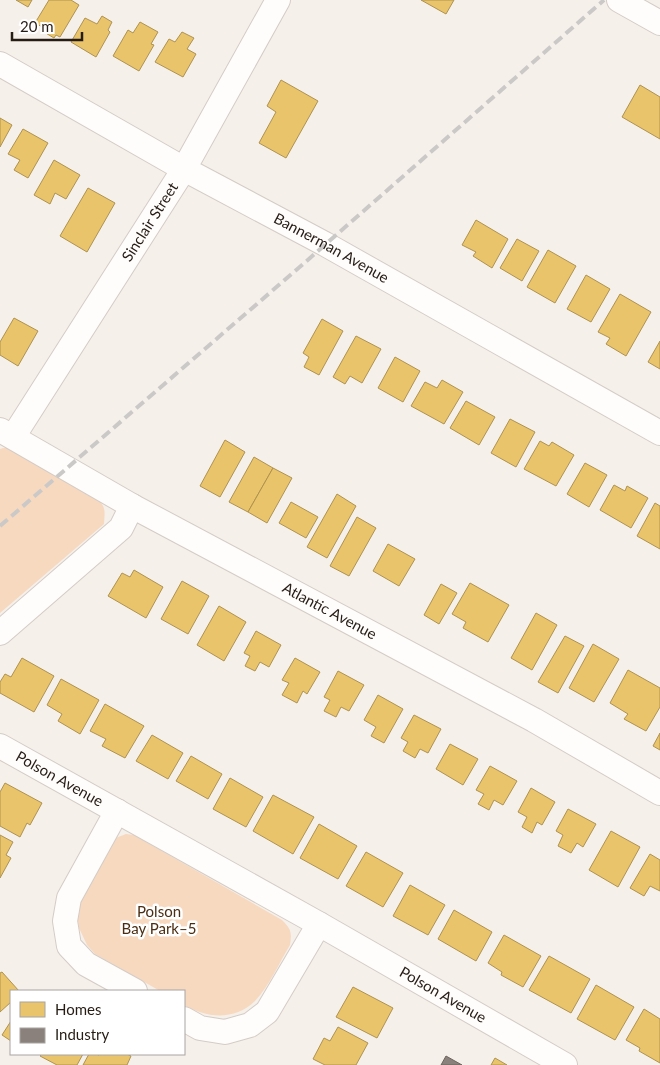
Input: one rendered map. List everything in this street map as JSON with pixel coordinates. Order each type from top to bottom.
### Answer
[{"type":"street","name":"Sinclair Street","points":[[6,434],[184,169],[278,0]]},
{"type":"street","points":[[619,0],[660,23]]},
{"type":"street","name":"Bannerman Avenue","points":[[0,64],[184,169],[334,249],[660,433]]},
{"type":"street","name":"Atlantic Avenue","points":[[6,434],[132,506],[534,720],[660,793]]},
{"type":"street","points":[[0,633],[121,528],[132,506]]},
{"type":"street","name":"Polson Avenue","points":[[0,746],[319,924],[565,1065]]},
{"type":"street","name":"Polson Avenue","points":[[117,811],[69,898],[65,921],[69,946],[86,964],[133,990]]},
{"type":"street","points":[[185,1020],[200,1028],[225,1032],[250,1025],[267,1012],[319,924]]},
{"type":"green space","points":[[12,448],[96,497],[102,503],[105,515],[104,524],[0,613],[0,449]]},
{"type":"green space","name":"Polson Bay Park–5","points":[[126,834],[134,835],[282,920],[291,934],[290,945],[274,974],[255,1001],[239,1012],[220,1015],[202,1013],[185,1005],[185,990],[158,990],[95,954],[87,945],[79,928],[77,914],[81,895],[113,839]]},
{"type":"building: Homes","points":[[16,0],[32,0],[28,7]]},
{"type":"building: Homes","points":[[49,0],[71,0],[79,5],[60,37],[56,35],[54,38],[44,32],[46,29],[35,23]]},
{"type":"building: Homes","points":[[421,0],[454,0],[446,14]]},
{"type":"building: Homes","points":[[102,16],[112,22],[108,30],[110,32],[96,57],[71,42],[85,18],[97,24]]},
{"type":"building: Homes","points":[[140,22],[158,32],[151,44],[154,45],[139,71],[113,56],[128,30],[133,33]]},
{"type":"building: Homes","points":[[182,32],[194,38],[187,49],[196,54],[183,77],[155,62],[169,39],[175,42]]},
{"type":"building: Homes","points":[[281,80],[318,101],[286,158],[259,143],[276,112],[267,106]]},
{"type":"building: Homes","points":[[640,85],[660,97],[660,139],[622,117]]},
{"type":"building: Homes","points":[[0,118],[12,125],[0,147]]},
{"type":"building: Homes","points":[[23,129],[48,143],[28,178],[14,170],[20,160],[8,154]]},
{"type":"building: Homes","points":[[54,160],[80,175],[66,199],[55,193],[50,204],[34,195]]},
{"type":"building: Homes","points":[[88,188],[115,203],[87,252],[60,236]]},
{"type":"building: Homes","points":[[476,220],[508,239],[492,268],[473,256],[476,252],[462,245]]},
{"type":"building: Homes","points":[[517,239],[539,251],[522,281],[500,268]]},
{"type":"building: Homes","points":[[548,250],[576,266],[555,303],[527,287]]},
{"type":"building: Homes","points":[[586,275],[610,289],[591,322],[567,309]]},
{"type":"building: Homes","points":[[620,294],[651,312],[626,356],[606,344],[610,338],[598,332]]},
{"type":"building: Homes","points":[[14,318],[38,331],[18,366],[0,355],[0,342]]},
{"type":"building: Homes","points":[[322,319],[343,331],[319,375],[304,367],[309,357],[303,353]]},
{"type":"building: Homes","points":[[356,336],[381,349],[362,383],[350,376],[345,384],[333,377]]},
{"type":"building: Homes","points":[[660,341],[660,369],[648,362]]},
{"type":"building: Homes","points":[[395,357],[420,371],[403,402],[378,388]]},
{"type":"building: Homes","points":[[442,380],[463,392],[444,424],[411,406],[425,382],[437,388]]},
{"type":"building: Homes","points":[[466,401],[495,417],[479,445],[450,428]]},
{"type":"building: Homes","points":[[510,419],[535,432],[516,467],[491,453]]},
{"type":"building: Homes","points":[[225,440],[245,452],[220,497],[200,486]]},
{"type":"building: Homes","points":[[540,441],[549,446],[552,442],[574,455],[556,486],[524,469]]},
{"type":"building: Homes","points":[[254,457],[273,468],[248,512],[229,502]]},
{"type":"building: Homes","points":[[585,463],[607,475],[589,507],[567,494]]},
{"type":"building: Homes","points":[[273,468],[292,478],[267,523],[248,512]]},
{"type":"building: Homes","points":[[614,485],[625,491],[627,486],[648,498],[631,528],[600,510]]},
{"type":"building: Homes","points":[[337,494],[356,506],[327,558],[307,547]]},
{"type":"building: Homes","points":[[291,502],[318,517],[306,538],[279,523]]},
{"type":"building: Homes","points":[[655,503],[660,506],[660,549],[637,536]]},
{"type":"building: Homes","points":[[357,517],[376,528],[349,576],[330,566]]},
{"type":"building: Homes","points":[[388,544],[415,559],[399,586],[373,571]]},
{"type":"building: Homes","points":[[134,570],[163,587],[146,618],[108,596],[122,573],[130,577]]},
{"type":"building: Homes","points":[[182,581],[209,596],[188,634],[161,619]]},
{"type":"building: Homes","points":[[470,583],[509,605],[488,642],[463,628],[466,622],[452,614]]},
{"type":"building: Homes","points":[[441,584],[457,593],[439,624],[424,615]]},
{"type":"building: Homes","points":[[219,606],[246,622],[224,661],[197,645]]},
{"type":"building: Homes","points":[[536,613],[557,625],[532,670],[511,658]]},
{"type":"building: Homes","points":[[256,631],[281,645],[269,667],[260,662],[255,671],[245,666],[250,656],[244,653]]},
{"type":"building: Homes","points":[[565,636],[584,646],[558,693],[538,682]]},
{"type":"building: Homes","points":[[593,644],[619,659],[594,702],[569,688]]},
{"type":"building: Homes","points":[[22,658],[54,676],[34,712],[0,693],[0,682],[5,674],[11,677]]},
{"type":"building: Homes","points":[[295,658],[320,672],[307,694],[303,691],[297,703],[282,695],[289,683],[282,680]]},
{"type":"building: Homes","points":[[628,670],[660,688],[660,707],[646,731],[624,719],[628,714],[610,703]]},
{"type":"building: Homes","points":[[338,671],[364,685],[349,711],[341,707],[336,717],[324,711],[330,700],[324,697]]},
{"type":"building: Homes","points":[[61,679],[99,700],[80,734],[58,721],[62,714],[47,705]]},
{"type":"building: Homes","points":[[378,695],[403,709],[384,743],[371,736],[376,727],[364,720]]},
{"type":"building: Homes","points":[[105,704],[144,726],[125,758],[102,746],[106,739],[90,731]]},
{"type":"building: Homes","points":[[414,715],[441,729],[428,753],[420,749],[415,758],[403,751],[408,742],[401,738]]},
{"type":"building: Homes","points":[[660,733],[660,750],[653,746]]},
{"type":"building: Homes","points":[[152,735],[183,753],[168,779],[136,761]]},
{"type":"building: Homes","points":[[450,744],[478,759],[463,785],[436,769]]},
{"type":"building: Homes","points":[[191,756],[222,774],[208,799],[176,781]]},
{"type":"building: Homes","points":[[490,766],[517,781],[503,805],[494,800],[489,810],[478,804],[484,794],[476,790]]},
{"type":"building: Homes","points":[[230,778],[263,797],[246,827],[213,809]]},
{"type":"building: Homes","points":[[5,783],[42,803],[30,825],[27,823],[20,837],[0,826],[0,792]]},
{"type":"building: Homes","points":[[531,788],[555,802],[542,825],[537,822],[532,833],[522,827],[527,817],[518,812]]},
{"type":"building: Homes","points":[[273,795],[314,817],[293,854],[253,831]]},
{"type":"building: Homes","points":[[568,809],[596,824],[583,847],[577,843],[571,853],[558,846],[563,835],[556,831]]},
{"type":"building: Homes","points":[[319,824],[357,846],[338,879],[300,858]]},
{"type":"building: Homes","points":[[611,831],[640,847],[618,887],[589,870]]},
{"type":"building: Homes","points":[[0,835],[13,842],[6,855],[11,858],[0,878]]},
{"type":"building: Homes","points":[[366,852],[403,873],[383,907],[346,886]]},
{"type":"building: Homes","points":[[650,854],[660,860],[660,891],[650,886],[644,896],[630,888]]},
{"type":"building: Homes","points":[[410,885],[445,905],[428,935],[393,916]]},
{"type":"building: Homes","points":[[454,910],[492,932],[476,961],[438,939]]},
{"type":"building: Homes","points":[[504,935],[541,956],[523,987],[501,975],[502,972],[488,963]]},
{"type":"building: Homes","points":[[549,956],[590,979],[571,1013],[529,990]]},
{"type":"building: Homes","points":[[2,972],[18,990],[10,990],[10,1003],[0,1012],[0,973]]},
{"type":"building: Homes","points":[[596,985],[634,1007],[615,1040],[577,1019]]},
{"type":"building: Homes","points":[[353,987],[393,1008],[377,1038],[336,1017]]},
{"type":"building: Homes","points":[[644,1009],[660,1019],[660,1063],[639,1051],[640,1048],[626,1040]]},
{"type":"building: Homes","points":[[10,1023],[10,1040],[2,1035]]},
{"type":"building: Homes","points":[[338,1027],[368,1043],[356,1065],[325,1065],[313,1059],[324,1038],[330,1041]]},
{"type":"building: Homes","points":[[82,1055],[77,1065],[57,1065],[40,1056]]},
{"type":"building: Homes","points":[[88,1055],[131,1056],[127,1065],[83,1065]]},
{"type":"building: Homes","points":[[495,1058],[507,1065],[491,1065]]},
{"type":"building: Industry","points":[[446,1056],[462,1065],[441,1065]]},
{"type":"railway","points":[[0,526],[302,265],[604,0]]}]
